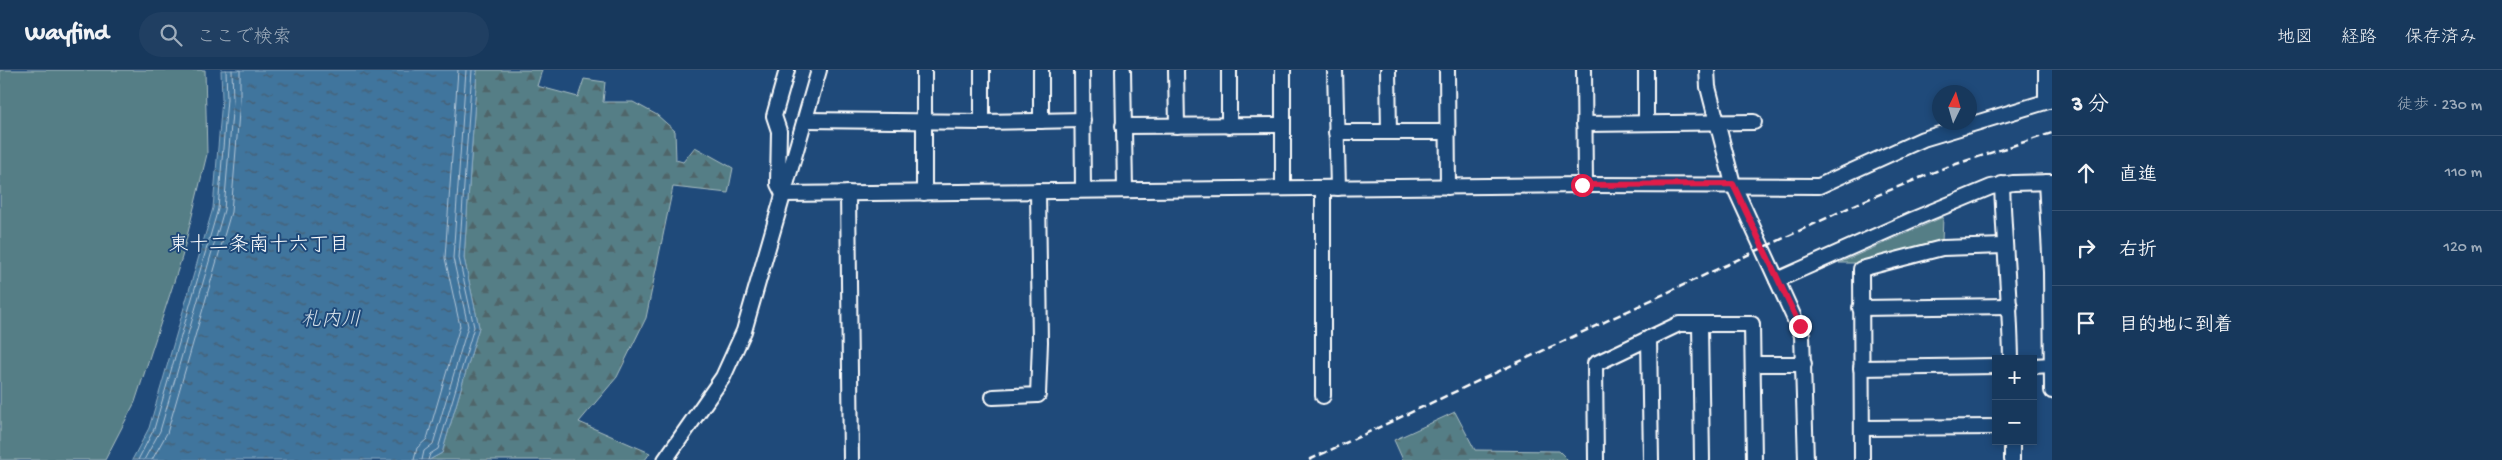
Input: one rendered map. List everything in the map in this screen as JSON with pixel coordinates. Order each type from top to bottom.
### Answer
[{"type":"street","points":[[783,194],[778,184],[779,131],[774,116],[788,70]]},
{"type":"street","points":[[665,460],[723,377],[744,331],[819,70]]},
{"type":"street","points":[[924,70],[924,192]]},
{"type":"street","points":[[982,70],[982,122]]},
{"type":"street","points":[[1041,70],[1041,121]]},
{"type":"street","points":[[1082,70],[1083,190]]},
{"type":"street","points":[[1123,70],[1125,190]]},
{"type":"street","points":[[1176,70],[1177,126]]},
{"type":"street","points":[[1229,70],[1229,126]]},
{"type":"street","points":[[1282,70],[1283,188]]},
{"type":"street","points":[[1336,70],[1338,188]]},
{"type":"street","points":[[1388,70],[1389,132]]},
{"type":"street","points":[[1447,70],[1448,187]]},
{"type":"street","points":[[1584,70],[1585,185]]},
{"type":"street","points":[[1646,70],[1646,123]]},
{"type":"street","points":[[1707,70],[1708,87],[1733,184],[1800,326],[1804,364],[1806,460]]},
{"type":"street","points":[[783,194],[1585,185],[1733,184],[1819,186],[1923,139],[2049,100],[2046,70]]},
{"type":"street","points":[[805,120],[924,122],[1083,120]]},
{"type":"street","points":[[1584,124],[1754,122]]},
{"type":"street","points":[[1123,126],[1283,125]]},
{"type":"street","points":[[1336,132],[1448,132]]},
{"type":"street","points":[[1777,280],[1914,219],[2002,184],[2049,182],[2052,391]]},
{"type":"street","points":[[2002,184],[2004,246],[2010,306],[2011,355]]},
{"type":"street","points":[[1322,188],[1323,396]]},
{"type":"street","points":[[993,397],[1038,395],[1040,342],[1038,191]]},
{"type":"street","points":[[848,193],[851,460]]},
{"type":"street","points":[[1862,460],[1861,269],[1942,248],[2004,246]]},
{"type":"street","points":[[1860,308],[2010,306]]},
{"type":"street","points":[[1596,460],[1595,364],[1679,324],[1752,324],[1754,460]]},
{"type":"street","points":[[1700,324],[1702,460]]},
{"type":"street","points":[[1650,338],[1651,460]]},
{"type":"street","points":[[1753,364],[1804,364]]},
{"type":"street","points":[[1861,368],[1992,366]]},
{"type":"street","points":[[2037,366],[2052,366]]},
{"type":"street","points":[[1862,428],[1992,426]]},
{"type":"street","points":[[2012,445],[2012,460]]},
{"type":"green space","points":[[0,70],[205,70],[207,154],[182,257],[135,402],[105,460],[0,460]]},
{"type":"green space","points":[[477,70],[542,70],[537,86],[578,97],[584,79],[605,82],[603,102],[633,102],[657,115],[675,131],[676,160],[683,162],[695,147],[733,168],[728,193],[673,187],[646,318],[617,377],[579,422],[650,453],[645,460],[429,460],[442,453],[479,327],[464,258]]},
{"type":"green space","points":[[1943,217],[1942,242],[1856,263],[1839,263]]},
{"type":"green space","points":[[1455,412],[1475,450],[1559,451],[1568,460],[1403,460],[1394,440]]},
{"type":"water","name":"札内川","points":[[221,70],[477,70],[464,258],[479,327],[442,453],[429,460],[132,460],[149,428],[213,208],[222,99]]},
{"type":"railway","points":[[1309,460],[1861,202],[1944,168],[2052,133]]},
{"type":"district","name":"東十二条南十六丁目","points":[[259,243]]},
{"type":"route","points":[[1582,185],[1733,184],[1800,326]]}]
